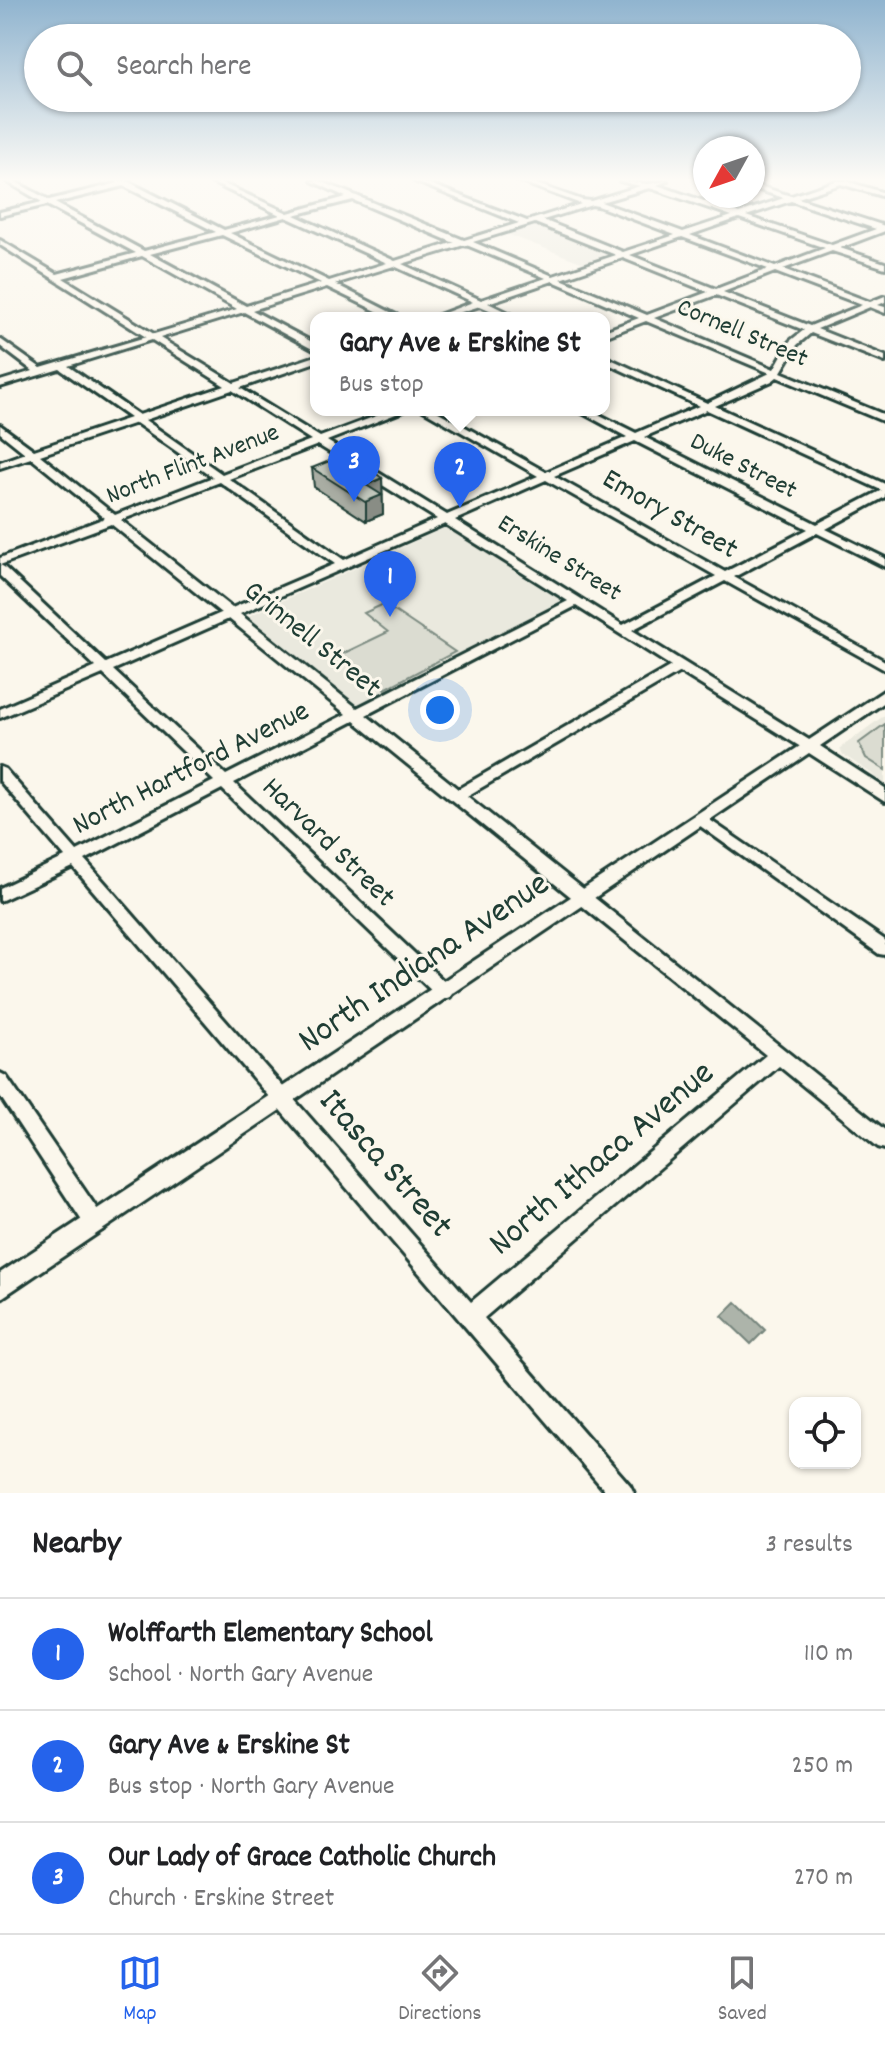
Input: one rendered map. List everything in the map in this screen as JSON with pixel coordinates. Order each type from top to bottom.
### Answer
[{"type":"main road","name":"North Indiana Avenue","points":[[0,1287],[885,695]]},
{"type":"main road","name":"Erskine Street","points":[[809,746],[885,796]]},
{"type":"street","name":"Erskine Street","points":[[14,251],[809,746]]},
{"type":"street","points":[[136,251],[310,345]]},
{"type":"street","points":[[56,277],[154,251]]},
{"type":"street","points":[[260,251],[385,312]]},
{"type":"street","points":[[366,251],[502,312]]},
{"type":"street","points":[[0,384],[437,251]]},
{"type":"street","name":"Cornell Street","points":[[485,251],[885,419]]},
{"type":"street","points":[[611,251],[885,359]]},
{"type":"street","points":[[452,312],[636,251]]},
{"type":"street","points":[[725,251],[885,310]]},
{"type":"street","points":[[610,332],[825,251]]},
{"type":"street","points":[[840,251],[885,266]]},
{"type":"street","points":[[0,714],[707,406],[776,373],[793,343],[812,330],[885,299]]},
{"type":"street","points":[[0,342],[40,372]]},
{"type":"street","points":[[0,465],[310,361]]},
{"type":"street","points":[[610,362],[885,490]]},
{"type":"street","points":[[61,365],[344,565]]},
{"type":"street","name":"North Flint Avenue","points":[[0,562],[386,416]]},
{"type":"street","name":"Emory Street","points":[[439,416],[885,666]]},
{"type":"street","name":"Duke Street","points":[[594,416],[885,563]]},
{"type":"street","name":"Grinnell Street","points":[[0,428],[885,1141]]},
{"type":"street","points":[[623,630],[885,490]]},
{"type":"street","name":"Harvard Street","points":[[0,569],[444,992]]},
{"type":"street","name":"North Hartford Avenue","points":[[0,895],[577,601]]},
{"type":"street","points":[[458,795],[681,666]]},
{"type":"street","name":"Itasca Street","points":[[0,772],[622,1493]]},
{"type":"street","points":[[701,819],[885,949]]},
{"type":"street","name":"North Ithaca Avenue","points":[[470,1316],[779,1055]]},
{"type":"street","points":[[0,1081],[95,1223]]},
{"type":"shaded area","points":[[551,251],[606,251],[617,255],[589,265]]},
{"type":"shaded area","points":[[447,527],[566,601],[359,707],[246,617]]},
{"type":"shaded area","points":[[384,604],[455,652],[385,689],[338,656],[388,632],[364,613]]},
{"type":"shaded area","points":[[885,715],[885,788],[872,774],[842,754],[840,748]]},
{"type":"shaded area","points":[[885,724],[885,770],[866,758],[859,743]]},
{"type":"shaded area","points":[[736,1302],[765,1330],[751,1344],[722,1316]]},
{"type":"building","points":[[344,455],[382,478],[366,485],[382,495],[365,502],[312,468]]},
{"type":"place","name":"Our Lady of Grace Catholic Church","points":[[354,502]]},
{"type":"place","name":"Gary Ave & Erskine St","points":[[460,508]]},
{"type":"place","name":"Wolffarth Elementary School","points":[[390,617]]}]
